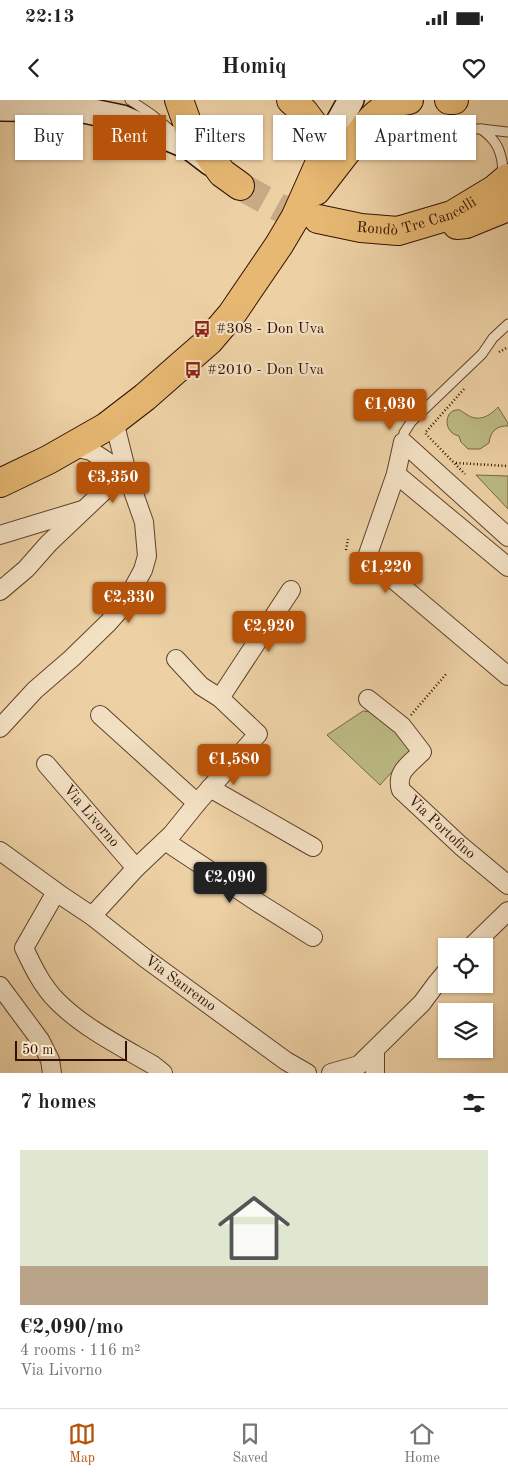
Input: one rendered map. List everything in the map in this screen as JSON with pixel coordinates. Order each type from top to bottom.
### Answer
[{"type":"main road","points":[[0,106],[10,100]]},
{"type":"main road","points":[[179,100],[188,128],[232,180]]},
{"type":"main road","points":[[291,100],[313,124],[318,135],[320,162]]},
{"type":"main road","points":[[306,218],[320,162],[328,141],[350,100]]},
{"type":"main road","points":[[0,483],[73,447],[114,421],[146,397],[209,340],[232,314],[279,245],[306,218],[360,131],[386,107],[409,100]]},
{"type":"main road","points":[[449,100],[454,100]]},
{"type":"main road","points":[[0,106],[79,109],[122,118],[176,140]]},
{"type":"main road","points":[[207,160],[232,180]]},
{"type":"main road","name":"Rondò Tre Cancelli","points":[[306,218],[361,228],[398,231],[431,230],[466,224],[504,191]]},
{"type":"street","points":[[0,728],[35,690],[72,658],[124,605],[143,570],[148,556],[144,522],[128,477],[114,421]]},
{"type":"street","points":[[508,537],[403,442],[396,474],[367,558],[508,676]]},
{"type":"street","points":[[73,447],[91,451],[128,477]]},
{"type":"street","points":[[396,474],[508,567]]},
{"type":"street","points":[[0,591],[26,569],[49,543],[108,487],[128,477]]},
{"type":"street","points":[[0,535],[84,509]]},
{"type":"street","points":[[220,698],[291,590]]},
{"type":"street","points":[[92,916],[136,868],[172,834],[258,734],[220,698],[201,686],[176,659]]},
{"type":"street","name":"Via Portofino","points":[[368,699],[402,726],[422,752],[401,772],[399,783],[401,790],[461,846],[508,885]]},
{"type":"street","points":[[100,716],[197,803]]},
{"type":"street","name":"Via Livorno","points":[[46,764],[136,868]]},
{"type":"street","points":[[210,788],[313,847]]},
{"type":"street","points":[[165,841],[313,937]]},
{"type":"street","name":"Via Sanremo","points":[[0,851],[92,916],[200,1000],[286,1061],[307,1073]]},
{"type":"street","points":[[56,892],[24,948],[37,975],[56,1000],[88,1026],[163,1073]]},
{"type":"street","points":[[480,938],[508,911]]},
{"type":"street","points":[[330,1073],[359,1065],[422,1003],[438,982]]},
{"type":"street","points":[[0,986],[40,1040],[50,1060],[52,1073]]},
{"type":"street","points":[[375,1050],[375,1073]]},
{"type":"lane","points":[[130,100],[176,135]]},
{"type":"lane","points":[[476,129],[508,132]]},
{"type":"lane","points":[[481,129],[494,141],[499,152],[504,169],[504,191]]},
{"type":"lane","points":[[403,442],[404,433],[411,422],[482,354],[493,338],[508,324]]},
{"type":"path","points":[[498,353],[508,347]]},
{"type":"path","points":[[467,386],[425,434],[454,463],[508,466]]},
{"type":"path","points":[[346,550],[348,539]]},
{"type":"path","points":[[402,726],[447,673]]},
{"type":"shaded area","points":[[498,407],[508,426],[497,428],[491,436],[489,443],[480,449],[468,449],[461,442],[459,436],[452,433],[448,427],[447,421],[453,411],[459,410],[470,417],[479,418],[488,416]]},
{"type":"shaded area","points":[[476,475],[508,476],[508,509]]},
{"type":"shaded area","points":[[363,711],[379,713],[409,743],[410,752],[380,785],[327,735]]},
{"type":"tunnel","points":[[240,186],[280,208],[318,219]]},
{"type":"place","name":"#308 - Don Uva","points":[[202,329]]},
{"type":"place","name":"#2010 - Don Uva","points":[[193,370]]}]
